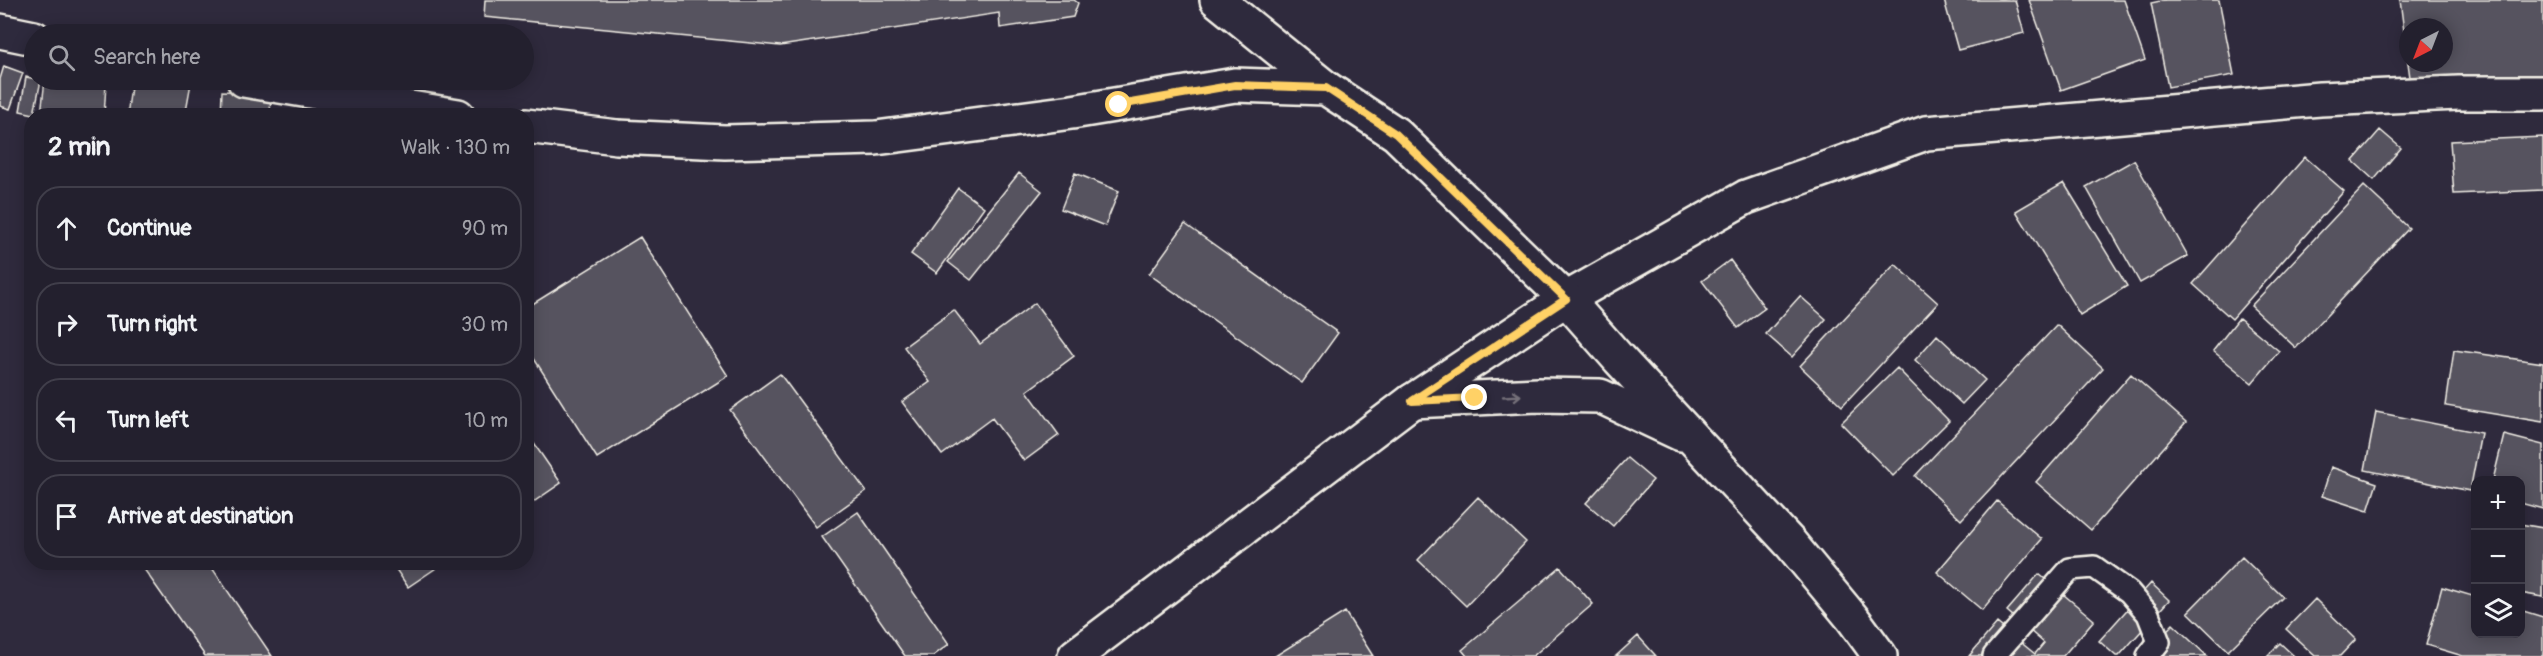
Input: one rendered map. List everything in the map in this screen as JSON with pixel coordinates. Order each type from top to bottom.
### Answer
[{"type":"main road","points":[[1217,0],[1326,88],[1396,134],[1566,299],[1791,544],[1853,619],[1880,656]]},
{"type":"main road","points":[[0,31],[24,36]]},
{"type":"main road","points":[[534,127],[617,137],[725,142],[876,138],[1072,112],[1235,85],[1326,88]]},
{"type":"main road","points":[[303,90],[410,108]]},
{"type":"main road","points":[[1075,656],[1412,401],[1566,299],[1746,197],[1926,132],[2320,99],[2459,93],[2543,93]]},
{"type":"main road","points":[[1412,401],[1538,395],[1600,396],[1693,439]]},
{"type":"lane","points":[[1994,656],[2070,569],[2094,567],[2128,592],[2148,614],[2159,642],[2148,656]]},
{"type":"building","points":[[485,0],[1074,0],[1078,3],[1073,17],[1000,28],[999,13],[780,46],[484,17]]},
{"type":"building","points":[[1944,0],[2015,0],[2024,33],[1958,50]]},
{"type":"building","points":[[2029,0],[2124,0],[2145,60],[2061,90]]},
{"type":"building","points":[[2165,0],[2219,0],[2234,75],[2168,87],[2151,3]]},
{"type":"building","points":[[2400,0],[2543,0],[2543,89],[2414,106],[2409,72],[2453,72],[2453,18],[2402,18]]},
{"type":"building","points":[[4,66],[23,73],[10,109],[0,106],[0,79]]},
{"type":"building","points":[[24,88],[39,90],[35,108],[24,108],[24,112],[20,111]]},
{"type":"building","points":[[44,90],[106,90],[104,108],[42,108]]},
{"type":"building","points":[[131,90],[190,90],[186,108],[128,108]]},
{"type":"building","points":[[222,91],[271,93],[270,108],[221,108]]},
{"type":"building","points":[[2380,130],[2401,148],[2374,180],[2353,161]]},
{"type":"building","points":[[2543,137],[2543,190],[2454,194],[2450,141]]},
{"type":"building","points":[[2305,157],[2344,191],[2232,319],[2193,284]]},
{"type":"building","points":[[2134,160],[2188,256],[2140,283],[2086,187]]},
{"type":"building","points":[[1019,173],[1042,191],[971,280],[948,262]]},
{"type":"building","points":[[1075,173],[1119,191],[1105,226],[1061,209]]},
{"type":"building","points":[[2064,183],[2127,286],[2080,315],[2016,211]]},
{"type":"building","points":[[2364,186],[2409,228],[2296,348],[2251,306]]},
{"type":"building","points":[[958,188],[984,207],[937,273],[911,254]]},
{"type":"building","points":[[1185,224],[1338,333],[1302,383],[1149,274]]},
{"type":"building","points":[[640,237],[728,376],[597,458],[534,359],[534,303]]},
{"type":"building","points":[[1730,260],[1765,308],[1738,328],[1702,281]]},
{"type":"building","points":[[1895,264],[1938,303],[1842,406],[1800,366]]},
{"type":"building","points":[[1800,296],[1826,319],[1792,357],[1766,334]]},
{"type":"building","points":[[1035,303],[1074,356],[1027,391],[1059,435],[1024,461],[992,418],[942,455],[902,402],[930,382],[904,347],[954,310],[980,344]]},
{"type":"building","points":[[2239,318],[2279,351],[2252,383],[2213,351]]},
{"type":"building","points":[[2057,325],[2103,368],[1961,520],[1915,476]]},
{"type":"building","points":[[1937,335],[1985,380],[1962,404],[1915,360]]},
{"type":"building","points":[[2454,350],[2543,363],[2543,422],[2446,406]]},
{"type":"building","points":[[1897,368],[1949,421],[1893,476],[1841,423]]},
{"type":"building","points":[[780,374],[866,491],[816,527],[730,410]]},
{"type":"building","points":[[2131,374],[2186,422],[2091,530],[2036,482]]},
{"type":"building","points":[[2376,412],[2481,433],[2471,476],[2470,491],[2365,470]]},
{"type":"building","points":[[2504,435],[2543,445],[2543,509],[2525,504],[2525,476],[2494,476]]},
{"type":"building","points":[[534,444],[561,483],[534,502]]},
{"type":"building","points":[[1627,458],[1653,480],[1613,526],[1586,503]]},
{"type":"building","points":[[2331,467],[2377,483],[2368,511],[2322,496]]},
{"type":"building","points":[[1478,497],[1526,542],[1466,606],[1418,560]]},
{"type":"building","points":[[1997,501],[2042,539],[1982,610],[1937,572]]},
{"type":"building","points":[[858,512],[949,644],[933,656],[905,656],[822,537]]},
{"type":"building","points":[[2525,525],[2543,528],[2543,597],[2525,594]]},
{"type":"building","points":[[2242,557],[2283,597],[2228,651],[2188,612]]},
{"type":"building","points":[[1560,567],[1593,604],[1533,656],[1467,656],[1462,650]]},
{"type":"building","points":[[145,570],[213,570],[272,656],[205,656]]},
{"type":"building","points":[[396,570],[433,570],[408,587]]},
{"type":"building","points":[[2039,574],[2094,620],[2063,656],[1969,656],[1997,623],[2035,654],[2044,643],[2007,611]]},
{"type":"building","points":[[2151,583],[2169,600],[2119,656],[2116,656],[2099,641]]},
{"type":"building","points":[[2442,587],[2471,596],[2471,638],[2525,638],[2525,612],[2543,617],[2543,656],[2463,656],[2426,645]]},
{"type":"building","points":[[2315,599],[2356,639],[2340,656],[2315,656],[2286,629]]},
{"type":"building","points":[[1345,612],[1373,656],[1275,656]]},
{"type":"building","points":[[2173,624],[2207,656],[2142,656]]},
{"type":"building","points":[[1638,636],[1656,656],[1616,656]]},
{"type":"building","points":[[2280,643],[2294,656],[2267,656]]},
{"type":"route","points":[[1119,105],[1235,85],[1326,88],[1396,134],[1566,299],[1412,401],[1475,398]]}]
